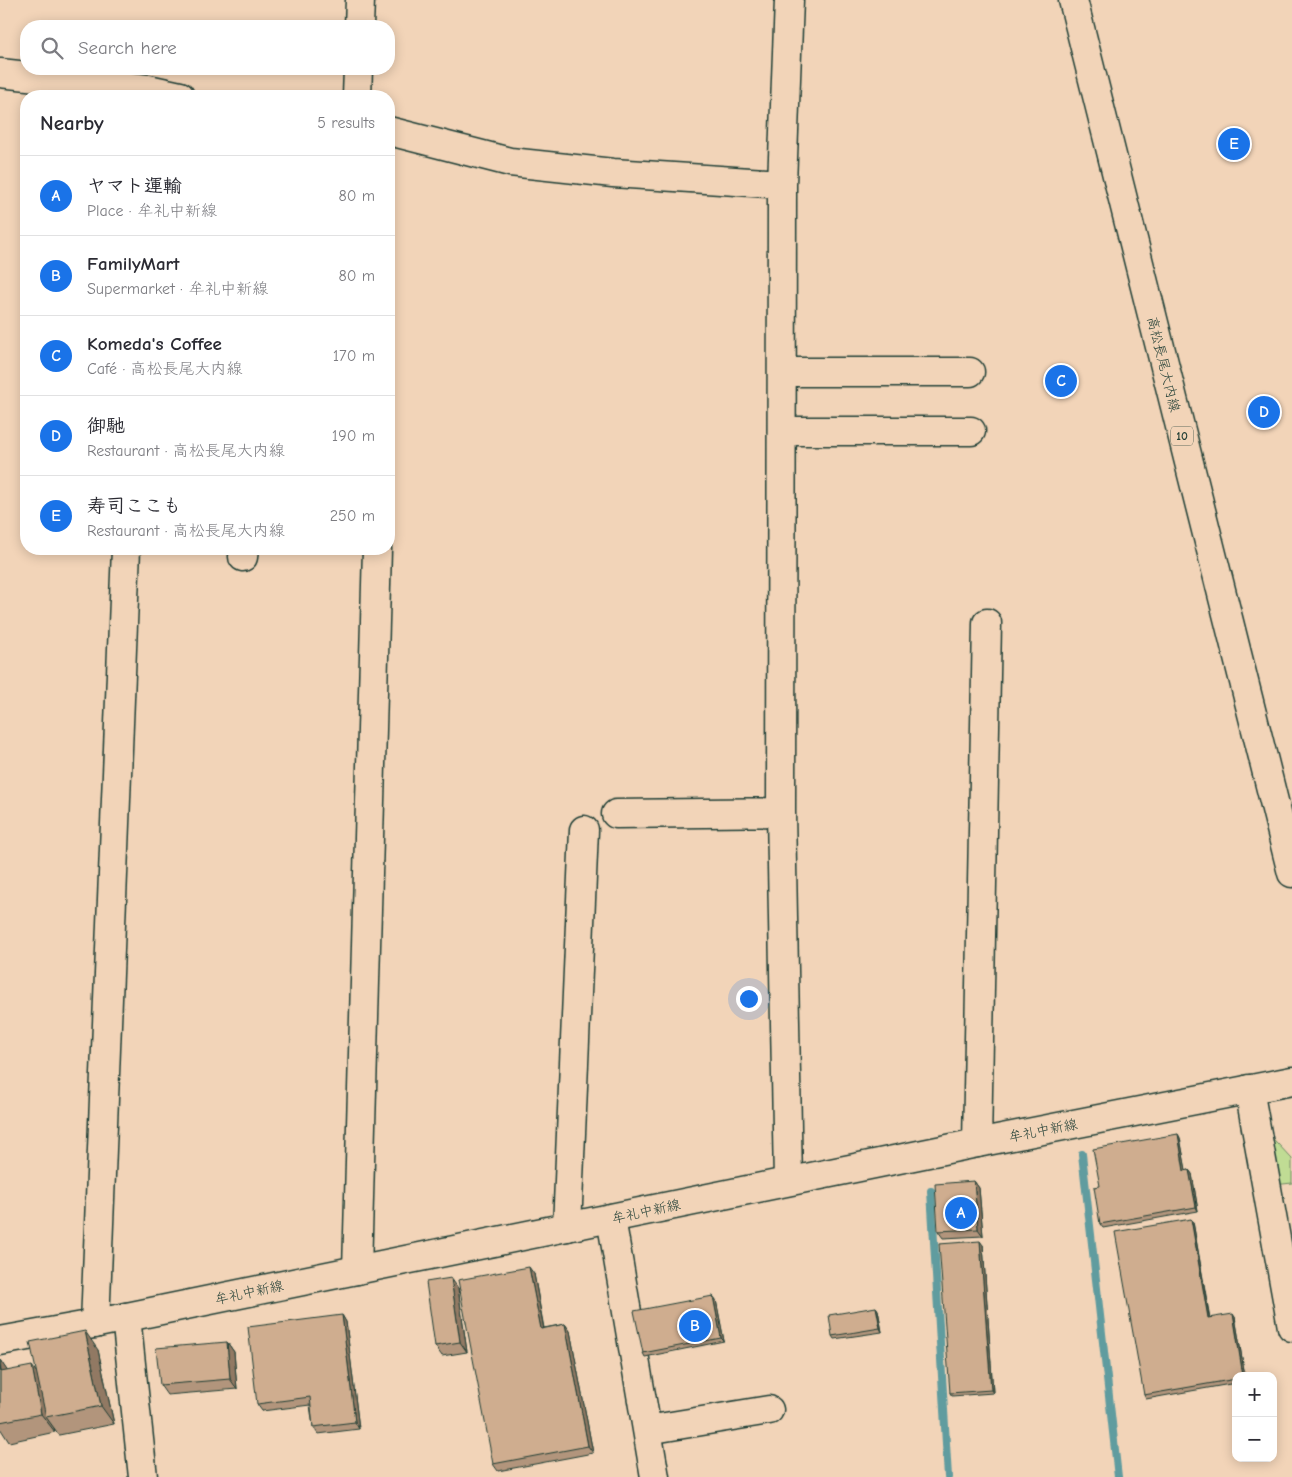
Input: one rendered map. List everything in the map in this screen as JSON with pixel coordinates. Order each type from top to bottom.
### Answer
[{"type":"street","points":[[360,0],[360,20]]},
{"type":"street","points":[[788,1181],[781,812],[782,184],[789,0]]},
{"type":"street","name":"高松長尾大内線","points":[[1073,0],[1292,873]]},
{"type":"street","points":[[0,73],[125,90]]},
{"type":"street","points":[[357,90],[358,75]]},
{"type":"street","points":[[395,133],[510,162],[613,173],[782,184]]},
{"type":"street","points":[[782,372],[970,372]]},
{"type":"street","points":[[782,431],[971,431]]},
{"type":"street","points":[[95,1324],[126,555]]},
{"type":"street","points":[[357,1270],[377,555]]},
{"type":"street","points":[[977,1143],[987,623]]},
{"type":"street","points":[[616,814],[781,812]]},
{"type":"street","points":[[567,1227],[584,830]]},
{"type":"street","name":"牟礼中新線","points":[[0,1341],[95,1324],[788,1181],[1292,1081]]},
{"type":"street","points":[[1249,1089],[1292,1326]]},
{"type":"street","points":[[611,1218],[655,1477]]},
{"type":"street","points":[[126,1317],[143,1477]]},
{"type":"street","points":[[647,1430],[769,1410]]},
{"type":"green space","points":[[1263,1128],[1292,1159],[1292,1183],[1274,1185]]},
{"type":"building","points":[[1178,1134],[1184,1171],[1189,1170],[1196,1207],[1100,1224],[1094,1187],[1100,1186],[1093,1149]]},
{"type":"building","points":[[974,1181],[978,1229],[938,1231],[935,1184]]},
{"type":"building","points":[[1191,1219],[1208,1318],[1233,1314],[1242,1372],[1232,1372],[1232,1380],[1144,1395],[1115,1232]]},
{"type":"building","points":[[980,1241],[991,1390],[950,1393],[939,1244]]},
{"type":"building","points":[[529,1267],[541,1329],[565,1324],[588,1446],[493,1464],[458,1280]]},
{"type":"building","points":[[451,1278],[460,1342],[435,1346],[426,1282]]},
{"type":"building","points":[[713,1296],[721,1338],[643,1353],[634,1311]]},
{"type":"building","points":[[876,1307],[880,1328],[832,1336],[829,1315]]},
{"type":"building","points":[[342,1315],[355,1422],[313,1427],[310,1397],[257,1404],[248,1327]]},
{"type":"building","points":[[85,1331],[101,1406],[46,1417],[30,1342]]},
{"type":"building","points":[[227,1342],[230,1379],[160,1385],[156,1348]]},
{"type":"building","points":[[32,1366],[41,1414],[0,1422],[0,1367],[1,1372]]},
{"type":"waterway","points":[[1082,1154],[1118,1477]]},
{"type":"waterway","points":[[931,1191],[948,1477]]},
{"type":"place","name":"寿司ここも","points":[[1234,144]]},
{"type":"place","name":"Komeda's Coffee","points":[[1061,381]]},
{"type":"place","name":"御馳","points":[[1264,412]]},
{"type":"place","name":"ヤマト運輸","points":[[961,1213]]},
{"type":"place","name":"FamilyMart","points":[[695,1326]]}]
